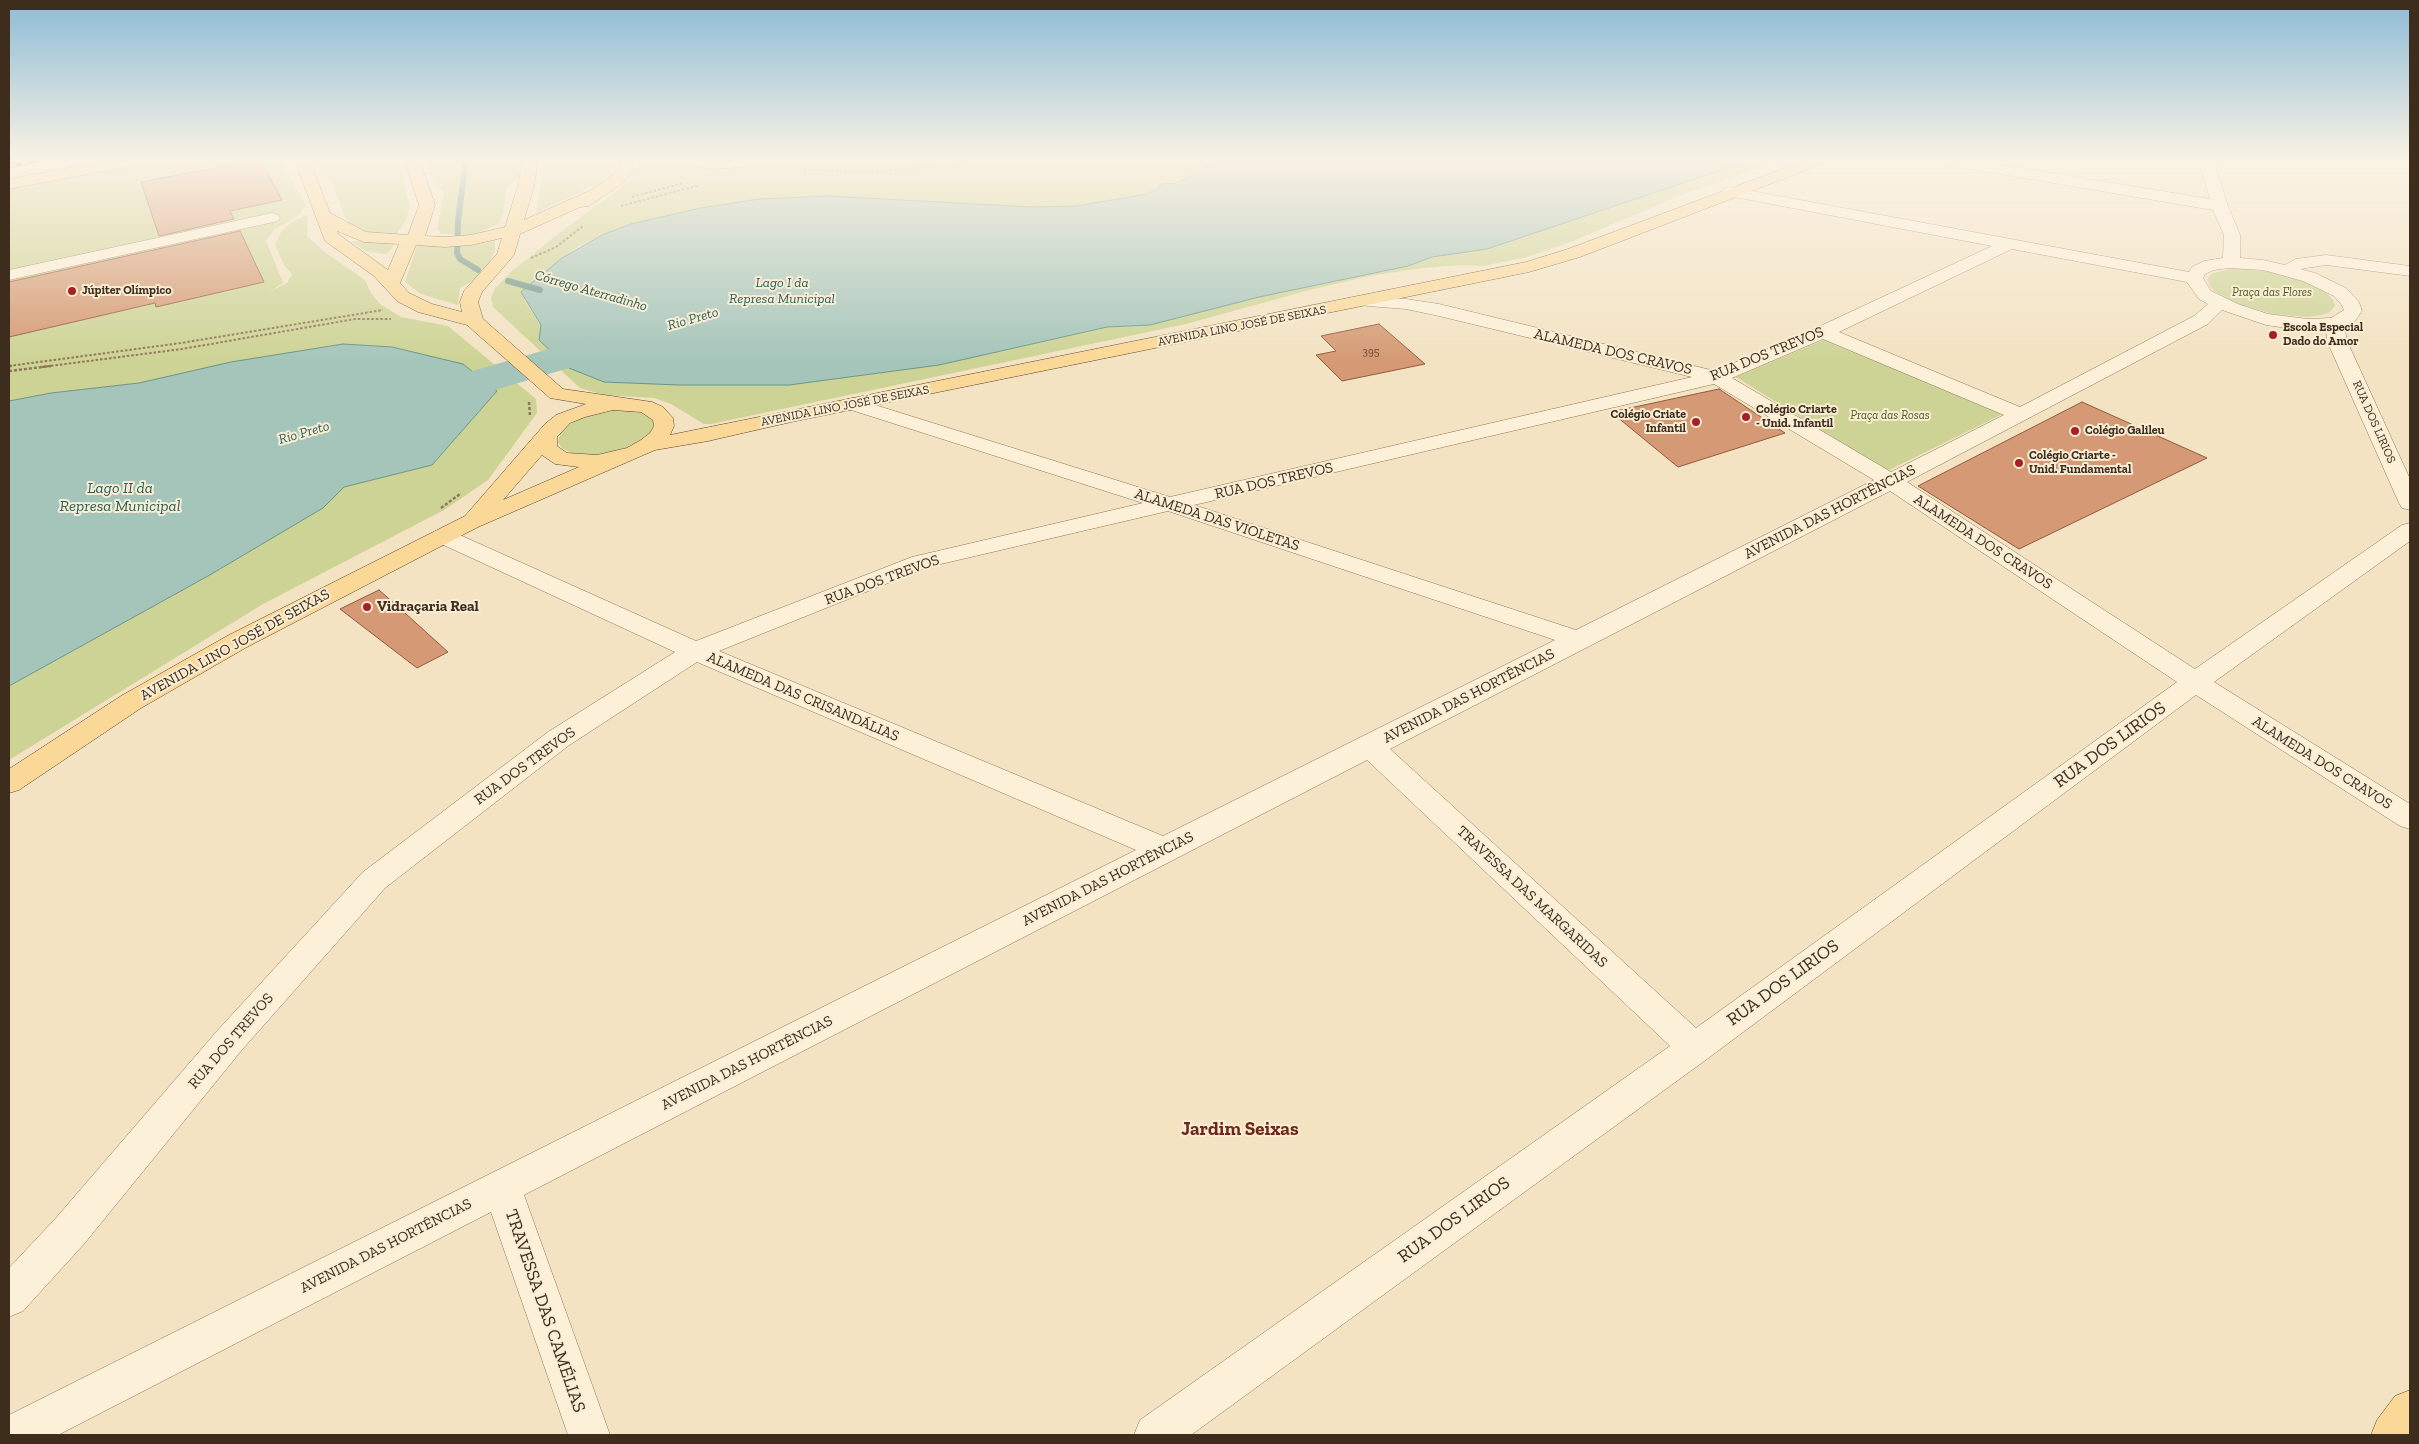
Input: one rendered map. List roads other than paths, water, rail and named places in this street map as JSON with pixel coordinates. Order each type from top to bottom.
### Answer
[{"type":"main road","points":[[327,226],[331,237],[380,272],[403,297],[419,305],[474,321],[555,391],[645,406],[656,411],[663,418],[664,426],[659,436],[649,445]]},
{"type":"main road","points":[[342,226],[364,237],[445,242],[471,240],[522,226]]},
{"type":"main road","points":[[391,283],[405,248],[418,233],[420,226]]},
{"type":"main road","points":[[505,255],[515,226]]},
{"type":"main road","points":[[474,321],[469,302],[473,291],[505,255],[548,226]]},
{"type":"main road","name":"AVENIDA LINO JOSÉ DE SEIXAS","points":[[9,783],[130,702],[229,646],[470,522],[649,445],[708,435],[852,404],[1368,301],[1543,263],[1639,226]]},
{"type":"main road","points":[[555,391],[546,446],[552,454],[563,459],[578,462],[616,459]]},
{"type":"main road","name":"AVENIDA LINO JOSÉ DE SEIXAS","points":[[470,522],[549,432],[578,412],[613,404],[630,404]]},
{"type":"main road","points":[[2392,1435],[2410,1410]]},
{"type":"street","points":[[9,275],[233,226]]},
{"type":"street","points":[[1910,226],[2194,278]]},
{"type":"street","points":[[2194,278],[2197,286],[2205,295],[2210,312],[2244,313],[2336,332],[2353,311],[2350,302],[2340,292],[2244,243],[2233,226]]},
{"type":"street","points":[[2229,263],[2244,243]]},
{"type":"street","name":"RUA DOS TREVOS","points":[[9,1297],[70,1231],[229,1041],[374,880],[558,740],[695,651],[920,562],[1718,377],[1823,332],[2007,245]]},
{"type":"street","points":[[2194,278],[2198,271],[2210,266],[2229,263],[2284,264],[2293,266],[2302,263],[2334,261],[2410,271]]},
{"type":"street","points":[[2340,292],[2345,270],[2358,265]]},
{"type":"street","name":"ALAMEDA DOS CRAVOS","points":[[1419,290],[1420,298],[1439,310]]},
{"type":"street","name":"ALAMEDA DOS CRAVOS","points":[[1368,301],[1406,304],[1439,310],[1718,377],[1890,481],[2195,682],[2410,818]]},
{"type":"street","name":"AVENIDA DAS HORTÊNCIAS","points":[[14,1435],[2021,415],[2210,312],[2244,313]]},
{"type":"street","points":[[1823,332],[2021,415]]},
{"type":"street","name":"RUA DOS LIRIOS","points":[[2336,332],[2410,504]]},
{"type":"street","name":"ALAMEDA DAS VIOLETAS","points":[[852,404],[1171,505],[1581,640]]},
{"type":"street","name":"RUA DOS LIRIOS","points":[[1155,1435],[1694,1048],[2195,682],[2410,530]]},
{"type":"street","name":"ALAMEDA DAS CRISANDÁLIAS","points":[[443,536],[695,651],[1166,850]]},
{"type":"street","name":"TRAVESSA DAS MARGARIDAS","points":[[1369,746],[1694,1048]]},
{"type":"street","name":"TRAVESSA DAS CAMÉLIAS","points":[[502,1188],[589,1435]]},
{"type":"water","name":"Lago I da Represa Municipal","points":[[625,226],[1554,226],[1487,249],[1432,257],[1408,266],[1259,297],[1150,325],[1107,327],[939,365],[789,385],[679,385],[604,382],[569,368],[539,340],[541,325],[521,292],[562,258],[602,235]]},
{"type":"water","name":"Lago II da Represa Municipal","points":[[343,344],[392,347],[463,364],[497,391],[432,465],[344,487],[323,508],[208,576],[9,686],[9,401],[51,393],[139,383],[231,362]]},
{"type":"waterway","name":"Córrego Aterradinho","points":[[458,226],[457,253],[460,259],[478,270]]},
{"type":"waterway","name":"Córrego Aterradinho","points":[[508,281],[540,290]]},
{"type":"waterway","name":"Rio Preto","points":[[410,402],[633,337]]},
{"type":"place","name":"Júpiter Olímpico","points":[[72,291]]},
{"type":"place","name":"Escola Especial Dado do Amor","points":[[2273,335]]},
{"type":"place","name":"Colégio Criarte - Unid. Infantil","points":[[1746,417]]},
{"type":"place","name":"Colégio Criate Infantil","points":[[1696,422]]},
{"type":"place","name":"Colégio Galileu","points":[[2075,431]]},
{"type":"place","name":"Colégio Criarte - Unid. Fundamental","points":[[2019,463]]},
{"type":"place","name":"Vidraçaria Real","points":[[367,607]]},
{"type":"district","name":"Jardim Seixas","points":[[1240,1130]]},
{"type":"park label","name":"Praça das Flores","points":[[2272,293]]},
{"type":"park label","name":"Praça das Rosas","points":[[1890,416]]}]
